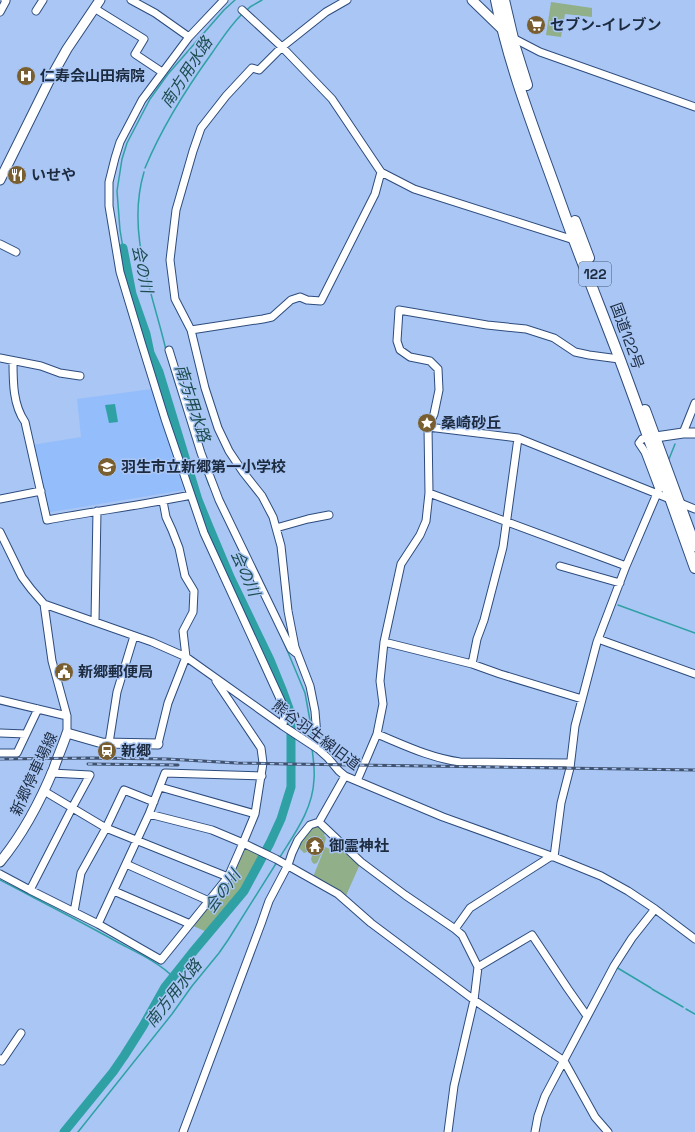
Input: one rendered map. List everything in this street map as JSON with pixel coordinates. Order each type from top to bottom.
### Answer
[{"type":"highway","name":"国道122号","points":[[496,0],[502,30],[532,122],[574,240],[619,359],[680,503],[695,546]]},
{"type":"highway","name":"国道122号","points":[[504,0],[513,38],[538,121],[651,437],[670,499],[695,568]]},
{"type":"main road","points":[[0,180],[3,164],[48,80],[100,0]]},
{"type":"main road","points":[[472,0],[502,30],[513,38]]},
{"type":"main road","points":[[651,437],[695,433]]},
{"type":"main road","name":"新郷停車場線","points":[[0,862],[18,838],[44,792],[62,749],[66,733],[96,742],[158,744]]},
{"type":"street","points":[[0,12],[6,0]]},
{"type":"street","points":[[36,11],[43,0]]},
{"type":"street","points":[[131,0],[155,13],[189,37]]},
{"type":"street","points":[[224,0],[189,37],[142,100],[120,142],[115,158],[110,182],[109,206],[120,272],[165,419],[204,533],[282,703],[284,726]]},
{"type":"street","points":[[318,749],[315,712],[310,686],[295,647],[288,611],[281,546],[273,517],[262,496],[229,451],[218,428],[205,388],[190,330],[175,299],[170,260],[176,210],[201,128],[226,96],[252,68],[259,70],[282,48],[326,12],[347,0]]},
{"type":"street","points":[[94,8],[144,39],[135,54],[162,72]]},
{"type":"street","points":[[242,10],[332,99],[381,172],[414,189],[574,240]]},
{"type":"street","points":[[513,38],[540,52],[695,107]]},
{"type":"street","points":[[190,330],[272,317],[291,300],[300,297],[307,300],[320,301],[375,194],[381,172]]},
{"type":"street","points":[[0,244],[16,252]]},
{"type":"street","points":[[357,781],[377,734],[383,704],[380,681],[384,642],[401,564],[420,535],[426,521],[429,493],[428,427],[434,414],[439,390],[438,369],[430,361],[410,357],[400,350],[397,340],[399,310],[487,325],[526,329],[554,338],[575,352],[619,359]]},
{"type":"street","points":[[169,350],[201,453],[219,500],[291,649],[298,654]]},
{"type":"street","points":[[0,358],[41,366],[60,373],[80,376]]},
{"type":"street","points":[[13,361],[13,389],[20,415],[25,422],[47,520],[191,495]]},
{"type":"street","points":[[683,433],[695,403]]},
{"type":"street","points":[[428,427],[518,438],[670,499]]},
{"type":"street","points":[[455,929],[470,908],[550,857],[554,856],[561,803],[570,763],[575,726],[598,639],[626,566],[659,488],[645,452],[639,443],[642,439],[651,437]]},
{"type":"street","points":[[472,664],[477,639],[484,620],[503,547],[518,438]]},
{"type":"street","points":[[0,499],[41,491]]},
{"type":"street","points":[[429,493],[626,566]]},
{"type":"street","points":[[158,744],[168,703],[186,657],[184,631],[193,612],[194,591],[185,576],[179,548],[166,517],[163,501]]},
{"type":"street","points":[[680,503],[695,508]]},
{"type":"street","points":[[95,621],[97,511]]},
{"type":"street","points":[[276,528],[329,515]]},
{"type":"street","points":[[0,532],[22,577],[44,604],[52,661],[67,716],[66,733]]},
{"type":"street","points":[[560,566],[620,583]]},
{"type":"street","name":"熊谷羽生線旧道","points":[[44,604],[95,621],[164,647],[186,657],[318,749],[345,776],[444,817],[554,856],[601,876],[628,891],[655,909],[695,939]]},
{"type":"street","points":[[109,743],[118,692],[134,636]]},
{"type":"street","points":[[598,639],[695,674]]},
{"type":"street","points":[[384,642],[472,664],[582,699]]},
{"type":"street","points":[[0,874],[98,924],[160,960],[228,877],[255,814],[262,776],[263,763],[261,748],[214,677]]},
{"type":"street","points":[[0,700],[67,716]]},
{"type":"street","points":[[0,753],[17,753],[38,710]]},
{"type":"street","points":[[0,733],[26,734]]},
{"type":"street","points":[[377,734],[428,755],[450,761],[570,763]]},
{"type":"street","points":[[30,890],[90,775],[51,773]]},
{"type":"street","points":[[98,924],[149,814],[165,773],[262,776]]},
{"type":"street","points":[[183,1132],[269,901],[288,865],[298,840],[310,825],[319,822],[345,776]]},
{"type":"street","points":[[160,787],[255,814]]},
{"type":"street","points":[[74,912],[81,873],[106,828],[124,790],[154,802]]},
{"type":"street","points":[[44,792],[106,828],[228,877]]},
{"type":"street","points":[[149,814],[212,830],[243,843],[264,852],[338,894],[370,923],[474,1000],[564,1061],[594,1116],[608,1132]]},
{"type":"street","points":[[319,822],[361,862],[462,935],[478,967],[474,1000],[454,1086],[448,1132]]},
{"type":"street","points":[[126,864],[209,901]]},
{"type":"street","points":[[114,891],[190,924]]},
{"type":"street","points":[[535,1132],[538,1116],[545,1096],[587,1016],[619,957],[655,909]]},
{"type":"street","points":[[478,967],[532,935],[587,1016]]},
{"type":"street","points":[[0,1059],[2,1061],[21,1033]]},
{"type":"shaded area","points":[[551,2],[592,8],[592,17],[565,14],[561,37],[546,35]]},
{"type":"shaded area","name":"羽生市立新郷第一小学校","points":[[152,389],[184,490],[45,513],[32,445],[81,437],[77,399]]},
{"type":"shaded area","points":[[115,404],[118,422],[109,423],[105,405]]},
{"type":"shaded area","points":[[319,825],[326,832],[324,835],[326,838],[323,850],[317,863],[314,864],[311,859],[313,853],[320,846],[319,844],[313,842],[309,851],[304,853],[298,846],[311,827]]},
{"type":"shaded area","points":[[243,844],[262,852],[246,884],[207,932],[191,925],[229,877]]},
{"type":"shaded area","points":[[340,846],[360,864],[345,898],[313,877],[325,847],[336,851]]},
{"type":"waterway","name":"会の川","points":[[123,248],[117,191],[122,159],[127,143],[150,99],[168,74],[224,10],[235,0]]},
{"type":"waterway","name":"南方用水路","points":[[247,10],[262,0]]},
{"type":"waterway","name":"南方用水路","points":[[145,168],[159,138],[184,94],[226,33],[242,14]]},
{"type":"waterway","name":"南方用水路","points":[[144,172],[139,195],[139,239],[148,283],[166,350]]},
{"type":"waterway","name":"会の川","points":[[64,1132],[113,1072],[143,1026],[165,987],[244,891],[281,819],[291,787],[291,714],[270,660],[230,577],[198,500],[159,372],[150,353],[146,334],[132,294],[123,248]]},
{"type":"waterway","name":"南方用水路","points":[[169,361],[177,388]]},
{"type":"waterway","points":[[669,459],[675,444]]},
{"type":"waterway","name":"南方用水路","points":[[202,464],[209,485]]},
{"type":"waterway","points":[[618,605],[695,633]]},
{"type":"waterway","name":"南方用水路","points":[[282,638],[305,693],[311,726],[311,741]]},
{"type":"waterway","name":"南方用水路","points":[[280,857],[307,811],[313,790],[314,764],[312,748]]},
{"type":"waterway","name":"南方用水路","points":[[78,1132],[219,953],[277,862]]},
{"type":"waterway","points":[[0,880],[148,958],[173,977]]},
{"type":"waterway","points":[[616,967],[651,988]]},
{"type":"waterway","points":[[652,989],[683,1007]]},
{"type":"waterway","points":[[686,1009],[695,1014]]},
{"type":"railway","points":[[0,759],[167,759],[237,763],[695,770]]},
{"type":"railway","points":[[88,764],[178,765]]},
{"type":"place","name":"セブン-イレブン","points":[[536,25]]},
{"type":"place","name":"仁寿会山田病院","points":[[26,76]]},
{"type":"place","name":"いせや","points":[[17,175]]},
{"type":"place","name":"桑崎砂丘","points":[[427,423]]},
{"type":"place","name":"羽生市立新郷第一小学校","points":[[107,467]]},
{"type":"place","name":"新郷郵便局","points":[[64,672]]},
{"type":"place","name":"新郷","points":[[107,751]]},
{"type":"place","name":"御霊神社","points":[[315,846]]}]
